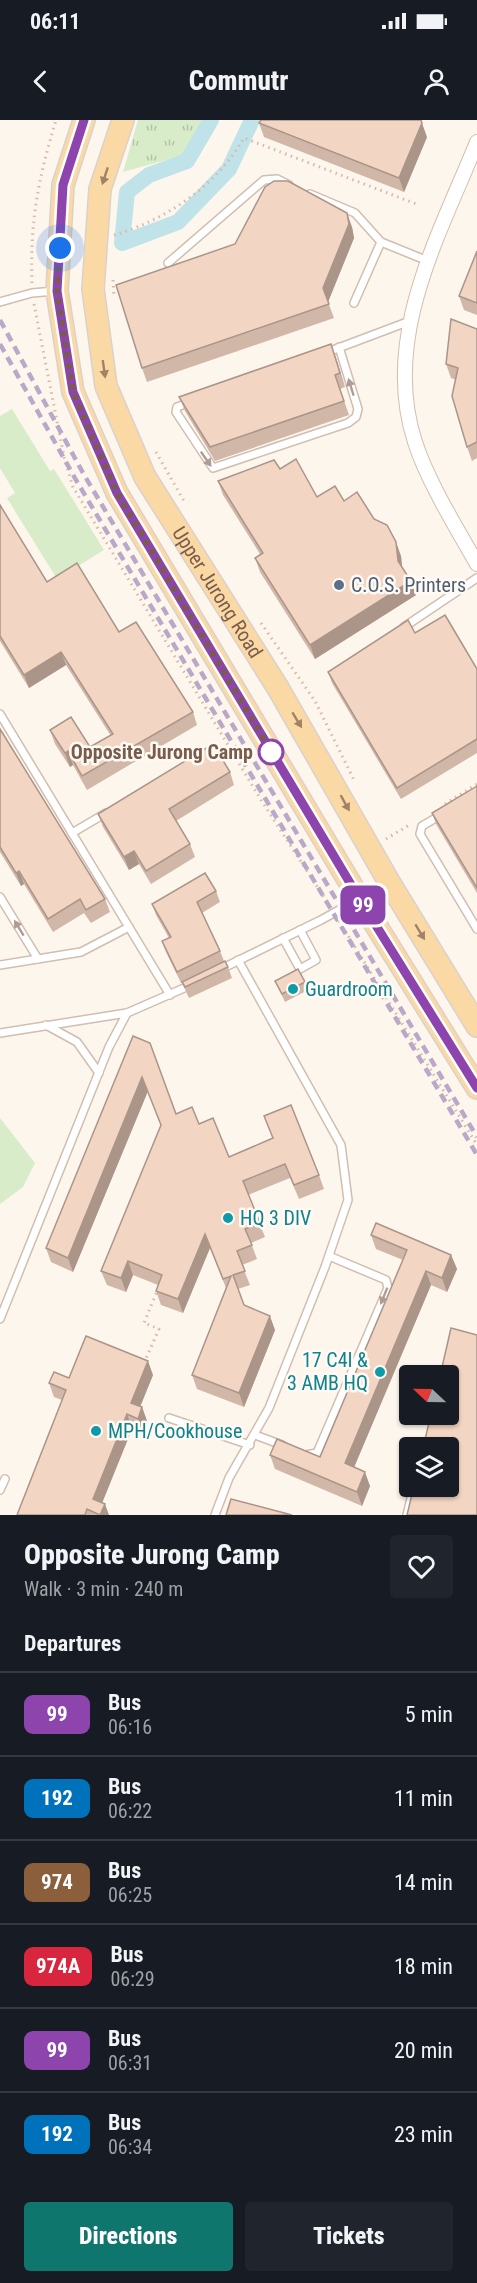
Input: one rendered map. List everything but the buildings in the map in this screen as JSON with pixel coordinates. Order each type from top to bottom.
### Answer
[{"type":"main road","name":"Upper Jurong Road","points":[[84,120],[63,185],[57,291],[73,392],[117,493],[359,898],[477,1088]]},
{"type":"main road","name":"Upper Jurong Road","points":[[123,120],[100,189],[93,289],[106,386],[145,477],[278,688],[389,882],[477,1026]]},
{"type":"street","points":[[477,142],[472,168],[429,261],[410,321],[405,392],[415,442],[453,521],[477,564]]},
{"type":"lane","points":[[168,263],[264,180],[276,179],[296,188]]},
{"type":"lane","points":[[306,192],[355,213],[381,242],[429,261]]},
{"type":"lane","points":[[354,303],[381,242]]},
{"type":"lane","points":[[0,302],[32,293],[57,291]]},
{"type":"lane","points":[[318,355],[410,321]]},
{"type":"lane","points":[[201,398],[179,406],[176,412],[213,468],[348,423],[356,417],[358,409],[339,347]]},
{"type":"lane","points":[[396,632],[477,578]]},
{"type":"lane","points":[[0,714],[170,995]]},
{"type":"lane","points":[[72,833],[112,808]]},
{"type":"lane","points":[[450,810],[422,826],[420,834],[477,929]]},
{"type":"lane","points":[[211,974],[389,882]]},
{"type":"lane","points":[[0,897],[38,959]]},
{"type":"lane","points":[[0,965],[81,952],[129,927]]},
{"type":"lane","points":[[283,938],[300,969],[316,960],[300,930]]},
{"type":"lane","points":[[215,1515],[229,1478],[269,1408],[329,1256],[348,1200],[341,1145],[238,960]]},
{"type":"lane","points":[[0,1034],[127,1014],[203,978]]},
{"type":"lane","points":[[0,1318],[99,1073],[127,1014]]},
{"type":"lane","points":[[46,1025],[77,1042],[99,1073]]},
{"type":"lane","points":[[296,1451],[310,1456],[317,1453],[388,1288],[386,1280],[329,1256]]},
{"type":"lane","points":[[169,1418],[250,1444]]},
{"type":"lane","points":[[255,1435],[286,1447]]},
{"type":"lane","points":[[0,1490],[5,1479]]},
{"type":"lane","points":[[406,1515],[411,1497]]},
{"type":"path","points":[[56,120],[39,174],[31,236],[32,293],[64,457],[73,487],[132,581],[261,800],[477,1144]]},
{"type":"path","points":[[114,243],[115,223]]},
{"type":"path","points":[[113,272],[114,307]]},
{"type":"path","points":[[152,443],[184,502]]},
{"type":"path","points":[[256,616],[315,700],[358,788]]},
{"type":"path","points":[[379,843],[386,839],[382,832]]},
{"type":"path","points":[[141,1370],[159,1329],[144,1323],[160,1286]]},
{"type":"green space","points":[[138,120],[202,120],[184,155],[123,172]]},
{"type":"green space","points":[[12,409],[50,471],[54,469],[104,550],[57,579],[7,498],[15,493],[0,468],[0,416]]},
{"type":"green space","points":[[0,1118],[35,1163],[23,1187],[0,1204]]},
{"type":"waterway","points":[[211,120],[187,161],[149,175],[127,192],[122,243],[178,222],[229,169],[252,120]]},
{"type":"railway","points":[[0,320],[83,473],[477,1137]]},
{"type":"railway","points":[[0,344],[76,480],[477,1155]]},
{"type":"bus line","name":"99","points":[[84,120],[63,185],[57,291],[73,392],[117,493],[359,898],[477,1088]]},
{"type":"place","name":"C.O.S. Printers","points":[[339,585]]},
{"type":"place","name":"Opposite Jurong Camp","points":[[271,752]]},
{"type":"place","name":"Guardroom","points":[[293,989]]},
{"type":"place","name":"HQ 3 DIV","points":[[228,1218]]},
{"type":"place","name":"17 C4I & 3 AMB HQ","points":[[380,1372]]},
{"type":"place","name":"MPH/Cookhouse","points":[[96,1431]]},
{"type":"route","points":[[60,248],[57,291],[73,392],[117,493],[274,756],[271,752]]}]
